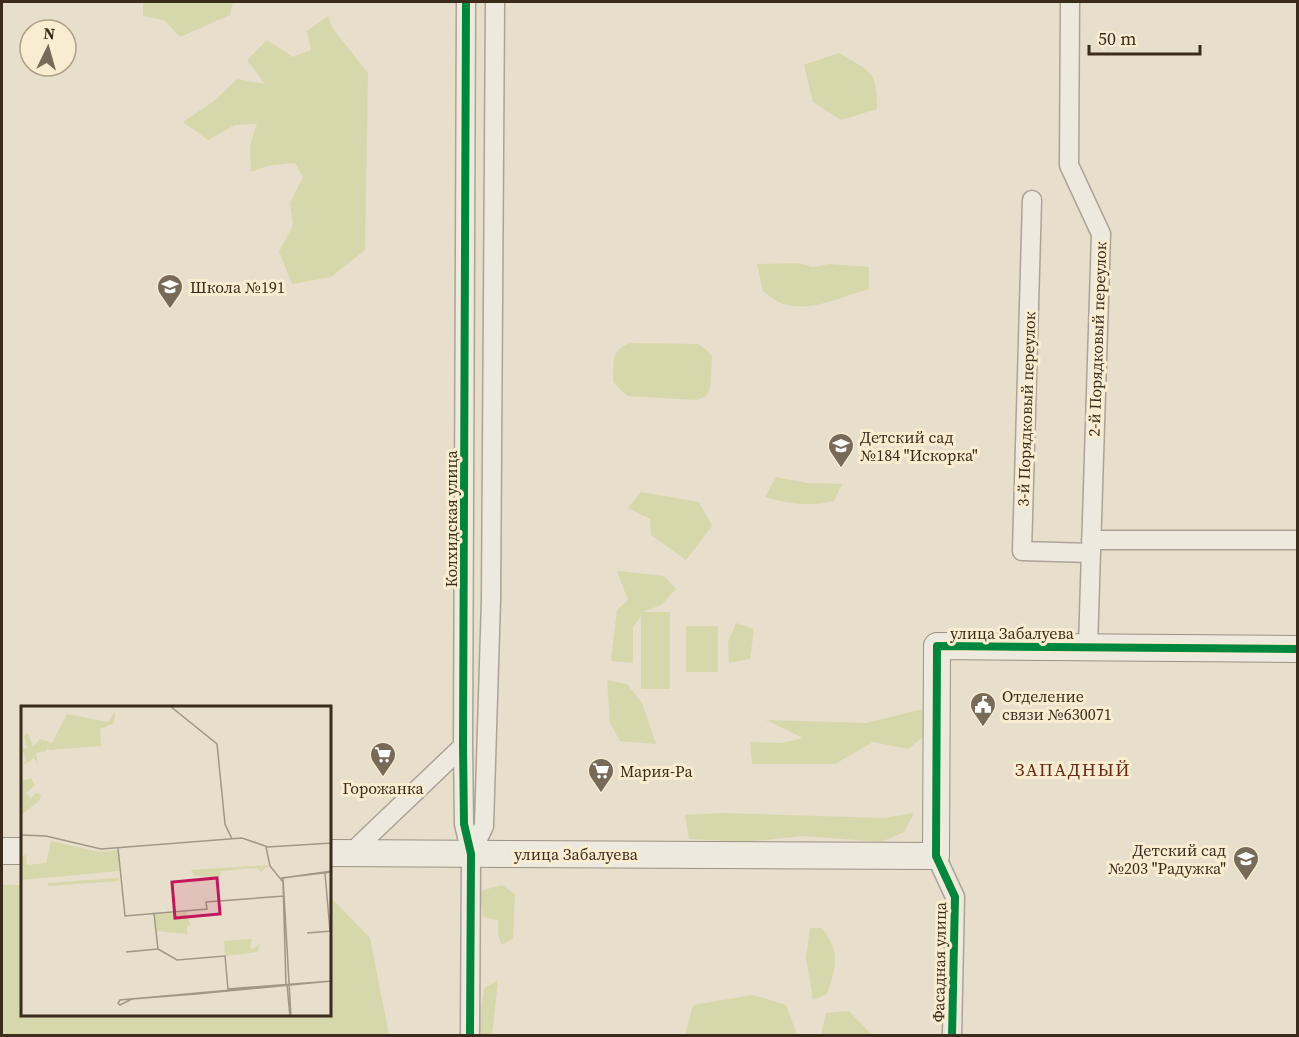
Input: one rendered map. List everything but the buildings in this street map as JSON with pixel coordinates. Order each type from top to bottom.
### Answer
[{"type":"street","name":"Колхидская улица","points":[[466,2],[463,746],[464,824],[471,854],[470,1035]]},
{"type":"street","name":"Колхидская улица","points":[[471,854],[484,826],[491,612],[495,2]]},
{"type":"street","name":"2-й Порядковый переулок","points":[[1070,2],[1069,165],[1101,234],[1088,647]]},
{"type":"street","name":"3-й Порядковый переулок","points":[[1032,200],[1022,551],[1091,546]]},
{"type":"street","points":[[1091,546],[1298,540]]},
{"type":"street","name":"улица Забалуева","points":[[341,853],[936,856],[938,646],[1298,649]]},
{"type":"street","points":[[341,853],[463,746]]},
{"type":"street","points":[[2,851],[21,851]]},
{"type":"street","name":"Фасадная улица","points":[[936,856],[956,897],[952,1035]]},
{"type":"green space","points":[[143,2],[233,2],[230,15],[180,37],[164,20],[143,16]]},
{"type":"green space","points":[[328,16],[333,29],[368,73],[365,250],[331,277],[292,284],[279,251],[293,226],[290,203],[303,177],[295,163],[267,166],[251,172],[250,145],[257,124],[235,125],[208,140],[183,122],[214,101],[237,79],[265,84],[247,60],[267,40],[293,57],[311,50],[307,31]]},
{"type":"green space","points":[[839,53],[870,73],[877,96],[877,109],[841,120],[813,102],[804,65]]},
{"type":"green space","points":[[797,263],[813,267],[829,264],[869,267],[869,289],[808,306],[781,303],[763,291],[757,264]]},
{"type":"green space","points":[[631,343],[698,344],[707,350],[712,357],[710,389],[706,396],[697,400],[627,396],[613,382],[614,358],[619,349]]},
{"type":"green space","points":[[776,477],[807,483],[842,484],[834,501],[799,504],[765,497]]},
{"type":"green space","points":[[641,492],[699,502],[712,526],[686,560],[651,535],[650,519],[628,508]]},
{"type":"green space","points":[[617,571],[664,576],[676,589],[661,605],[643,612],[670,612],[670,689],[641,689],[641,616],[633,627],[633,663],[611,661],[617,610],[628,600]]},
{"type":"green space","points":[[736,623],[754,629],[750,659],[729,663],[728,642]]},
{"type":"green space","points":[[686,626],[718,626],[718,672],[686,672]]},
{"type":"green space","points":[[607,680],[627,684],[642,703],[656,744],[620,741],[610,723]]},
{"type":"green space","points":[[922,709],[923,737],[908,749],[873,742],[835,764],[752,764],[750,742],[782,743],[803,738],[766,720],[866,723]]},
{"type":"green space","points":[[721,813],[884,818],[914,813],[904,832],[881,842],[804,836],[744,842],[689,839],[685,815]]},
{"type":"green space","points":[[2,885],[21,885],[21,1016],[332,1016],[332,901],[334,901],[370,938],[389,1035],[2,1035]]},
{"type":"green space","points":[[502,885],[515,894],[513,938],[502,945],[498,936],[498,920],[483,917],[480,891]]},
{"type":"green space","points":[[810,928],[822,928],[832,945],[835,960],[827,994],[813,1000],[806,958]]},
{"type":"green space","points":[[498,980],[492,1035],[481,1035],[479,1026],[484,988]]},
{"type":"green space","points":[[753,995],[786,1005],[797,1035],[685,1035],[693,1005]]},
{"type":"green space","points":[[849,1011],[872,1035],[821,1035],[826,1013]]},
{"type":"cycle path","points":[[466,2],[463,746],[464,824],[471,854],[470,1036]]},
{"type":"cycle path","points":[[952,1036],[955,897],[936,856],[937,646],[1298,649]]},
{"type":"place","name":"Школа №191","points":[[170,310]]},
{"type":"place","name":"Детский сад №184 \"Искорка\"","points":[[841,469]]},
{"type":"place","name":"Отделение связи №630071","points":[[983,728]]},
{"type":"place","name":"Горожанка","points":[[383,778]]},
{"type":"place","name":"Мария-Ра","points":[[601,794]]},
{"type":"place","name":"Детский сад №203 \"Радужка\"","points":[[1246,882]]},
{"type":"district","name":"ЗАПАДНЫЙ","points":[[1073,770]]}]
